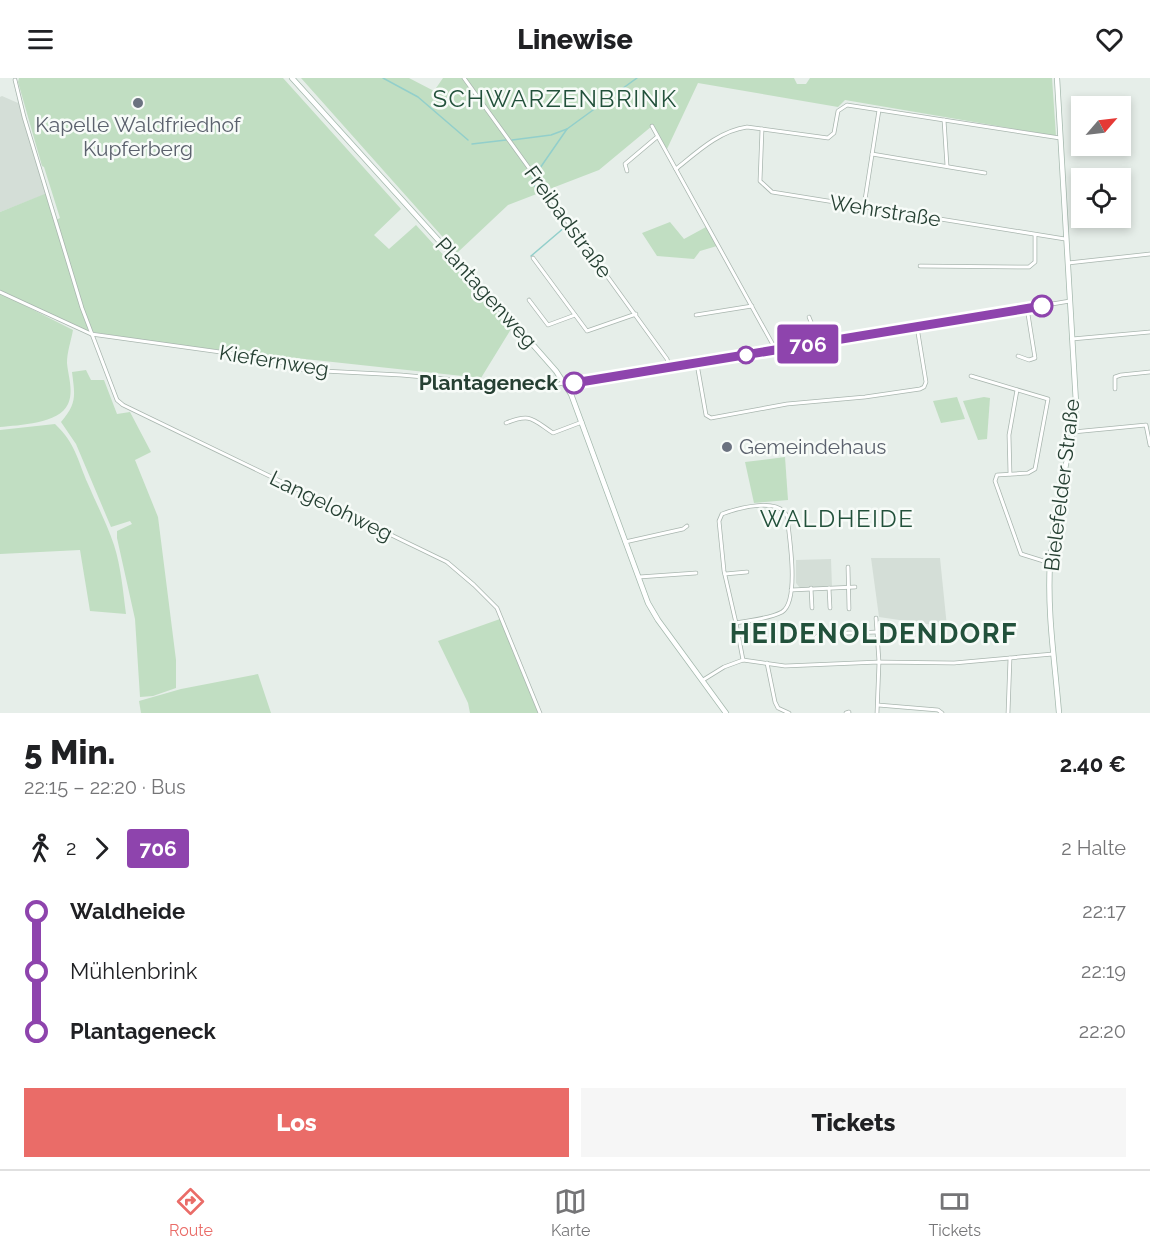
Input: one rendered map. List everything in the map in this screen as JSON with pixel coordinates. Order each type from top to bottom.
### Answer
[{"type":"street","name":"Plantagenweg","points":[[292,78],[566,385],[653,612],[726,713]]},
{"type":"street","name":"Freibadstraße","points":[[464,78],[636,314],[670,367]]},
{"type":"street","name":"Bielefelder Straße","points":[[1057,78],[1076,403],[1050,563],[1050,612],[1059,713]]},
{"type":"street","name":"Langelohweg","points":[[15,80],[24,117],[91,334],[117,400],[123,405],[447,562],[497,608],[540,713]]},
{"type":"street","points":[[676,169],[728,132],[747,127],[828,138],[834,134],[838,111],[844,106],[1059,138]]},
{"type":"street","points":[[864,206],[879,110]]},
{"type":"street","points":[[944,120],[948,166]]},
{"type":"street","points":[[652,126],[775,350]]},
{"type":"street","name":"Wehrstraße","points":[[762,129],[760,181],[768,190],[1065,239]]},
{"type":"street","points":[[627,171],[625,164],[657,137]]},
{"type":"street","points":[[872,154],[985,173]]},
{"type":"street","points":[[920,267],[1029,267],[1035,262],[1035,235]]},
{"type":"street","points":[[1067,263],[1150,254]]},
{"type":"street","points":[[533,258],[587,331],[636,314]]},
{"type":"street","name":"Kiefernweg","points":[[0,292],[91,334],[271,359],[304,370],[550,386],[696,364],[1070,301]]},
{"type":"street","points":[[529,300],[548,325],[576,315]]},
{"type":"street","points":[[696,315],[752,306]]},
{"type":"street","points":[[1018,356],[1029,360],[1035,358],[1027,308]]},
{"type":"street","points":[[809,317],[819,342]]},
{"type":"street","points":[[696,364],[706,415],[711,418],[787,404],[920,389],[926,382],[917,327]]},
{"type":"street","points":[[1072,339],[1150,332]]},
{"type":"street","points":[[1115,389],[1115,377],[1150,372]]},
{"type":"street","points":[[971,376],[1048,399],[1035,469],[1028,473],[997,475],[995,481],[1021,554],[1050,563]]},
{"type":"street","points":[[1010,474],[1009,435],[1017,390]]},
{"type":"street","points":[[506,423],[521,417],[528,417],[553,433],[582,422]]},
{"type":"street","points":[[1073,432],[1146,425],[1150,445]]},
{"type":"street","points":[[736,623],[781,612],[788,606],[792,568],[787,516],[778,506],[741,509],[722,514],[718,522],[725,574],[743,660]]},
{"type":"street","points":[[626,542],[683,529],[687,526]]},
{"type":"street","points":[[848,567],[849,609]]},
{"type":"street","points":[[725,574],[747,572]]},
{"type":"street","points":[[638,577],[696,573]]},
{"type":"street","points":[[791,590],[855,587]]},
{"type":"street","points":[[811,588],[812,608]]},
{"type":"street","points":[[829,588],[830,609]]},
{"type":"street","points":[[876,618],[879,662],[878,713]]},
{"type":"street","points":[[816,637],[823,634],[877,632]]},
{"type":"street","points":[[703,680],[724,667],[743,660],[785,666],[879,662],[954,663],[1054,654]]},
{"type":"street","points":[[1008,713],[1010,658]]},
{"type":"street","points":[[767,663],[775,702],[778,708],[789,713]]},
{"type":"street","points":[[878,705],[938,710],[942,713]]},
{"type":"shaded area","points":[[17,96],[46,194],[0,212],[0,97],[18,103]]},
{"type":"shaded area","points":[[871,558],[940,558],[947,627],[879,617]]},
{"type":"shaded area","points":[[831,559],[832,587],[800,588],[796,583],[796,560]]},
{"type":"green space","points":[[19,78],[283,78],[401,209],[374,235],[389,249],[416,225],[511,329],[481,378],[174,345],[86,331],[0,290],[0,212],[47,193],[54,221],[60,218],[42,166],[18,82]]},
{"type":"green space","points":[[301,78],[409,78],[434,91],[443,78],[794,78],[797,84],[806,84],[810,78],[1052,78],[1056,136],[845,100],[838,107],[698,83],[667,149],[652,126],[599,170],[508,205],[457,253]]},
{"type":"green space","points":[[670,222],[684,239],[706,227],[717,246],[700,251],[694,259],[657,256],[642,233]]},
{"type":"green space","points":[[0,293],[73,330],[67,359],[70,399],[63,411],[48,420],[0,427]]},
{"type":"green space","points":[[86,370],[91,380],[104,380],[117,414],[130,412],[151,452],[135,460],[158,517],[176,660],[176,688],[153,696],[140,697],[135,619],[117,538],[117,531],[132,524],[130,521],[111,527],[76,444],[61,422],[70,410],[74,399],[72,372]]},
{"type":"green space","points":[[957,397],[965,419],[941,423],[933,401]]},
{"type":"green space","points":[[990,398],[987,439],[978,440],[963,401]]},
{"type":"green space","points":[[55,424],[75,452],[111,537],[120,570],[126,614],[90,611],[80,550],[0,554],[0,430]]},
{"type":"green space","points":[[785,457],[788,500],[754,503],[745,462]]},
{"type":"green space","points":[[500,619],[538,713],[470,713],[468,703],[438,641]]},
{"type":"green space","points":[[258,674],[271,713],[141,713],[139,701],[181,689]]},
{"type":"waterway","points":[[383,78],[418,97],[468,140]]},
{"type":"waterway","points":[[512,140],[551,135],[567,129],[637,78]]},
{"type":"waterway","points":[[531,256],[565,227],[531,181],[567,129]]},
{"type":"waterway","points":[[472,144],[506,140]]},
{"type":"bus line","name":"706","points":[[574,383],[1042,306]]},
{"type":"place","name":"Kapelle Waldfriedhof Kupferberg","points":[[138,103]]},
{"type":"place","name":"Plantageneck","points":[[574,383]]},
{"type":"place","name":"Gemeindehaus","points":[[727,447]]},
{"type":"district","name":"SCHWARZENBRINK","points":[[555,99]]},
{"type":"district","name":"WALDHEIDE","points":[[837,519]]},
{"type":"district","name":"HEIDENOLDENDORF","points":[[874,634]]}]
